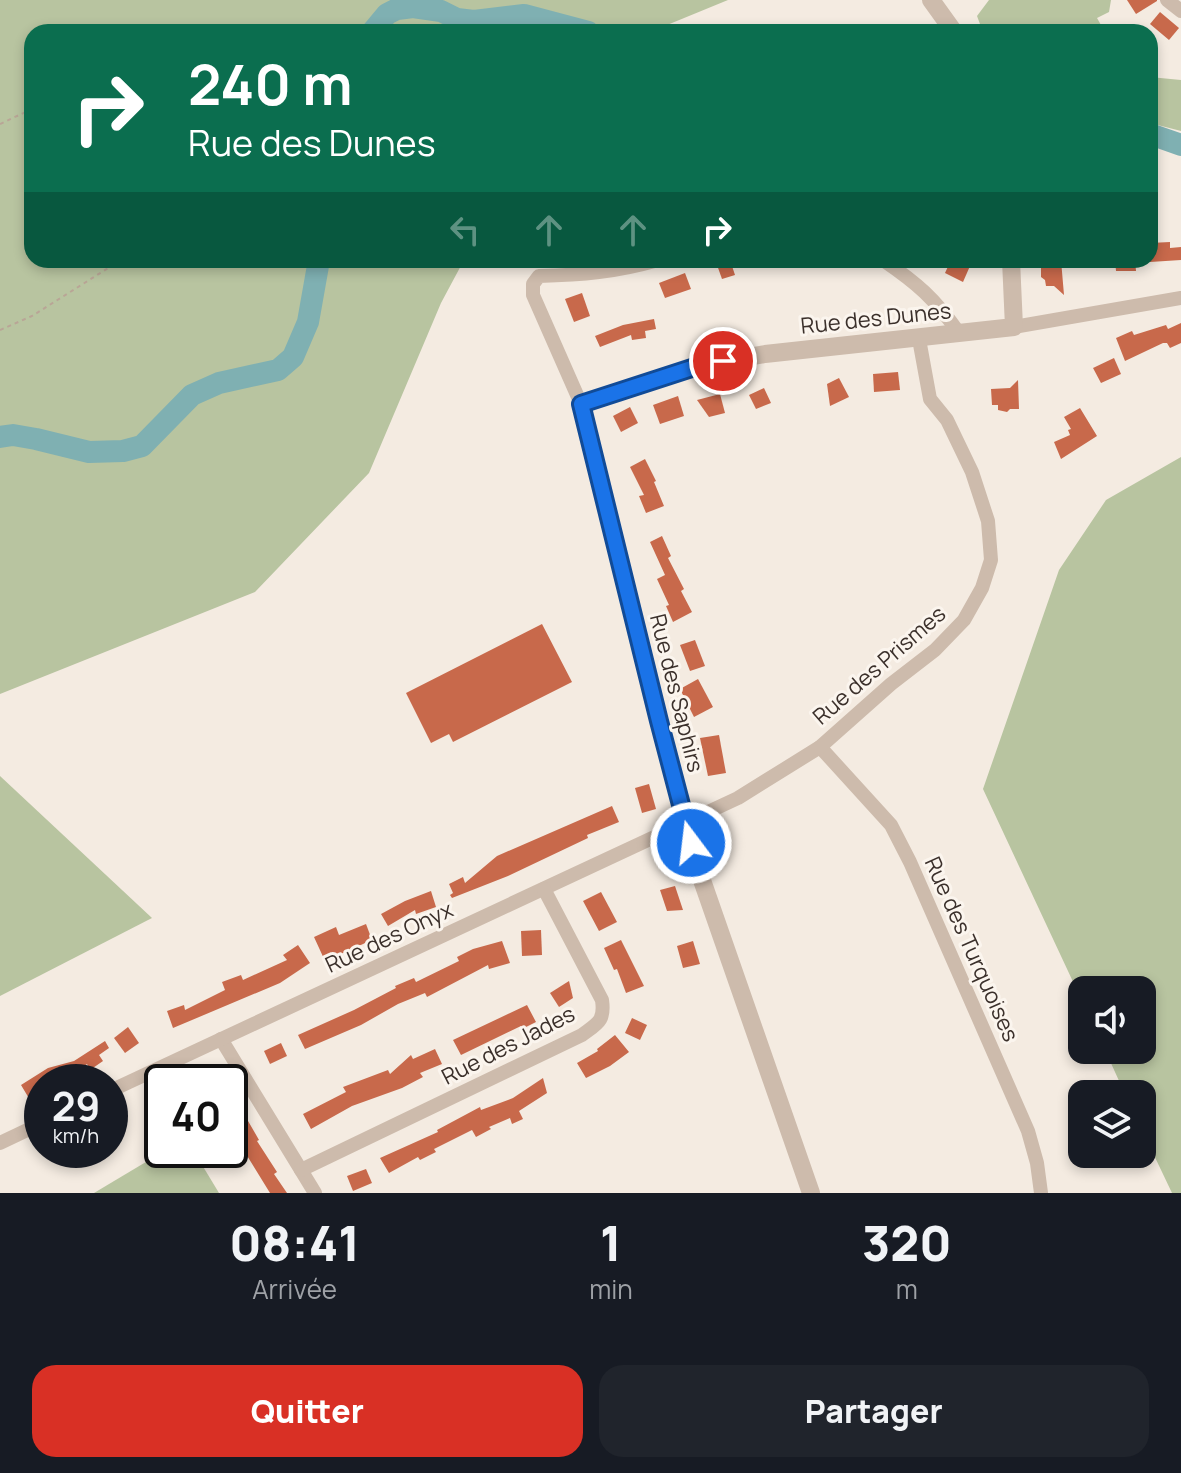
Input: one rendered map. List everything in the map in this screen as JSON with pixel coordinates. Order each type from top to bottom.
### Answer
[{"type":"street","points":[[931,0],[948,24]]},
{"type":"street","points":[[1167,0],[1181,11]]},
{"type":"street","name":"Rue des Saphirs","points":[[629,268],[590,275],[539,276],[533,284],[533,295],[581,404],[696,863],[811,1193]]},
{"type":"street","points":[[895,268],[937,302],[959,333]]},
{"type":"street","points":[[1011,268],[1014,327]]},
{"type":"street","name":"Rue des Dunes","points":[[581,404],[701,365],[765,354],[1014,327],[1181,298]]},
{"type":"street","name":"Rue des Prismes","points":[[686,823],[763,784],[820,747],[935,650],[964,620],[982,588],[991,560],[988,521],[972,472],[947,420],[930,399],[919,339]]},
{"type":"street","name":"Rue des Turquoises","points":[[820,747],[891,825],[910,862],[1028,1131],[1041,1193]]},
{"type":"street","name":"Rue des Onyx","points":[[128,1083],[686,823]]},
{"type":"street","name":"Rue des Jades","points":[[301,1170],[582,1035],[599,1022],[604,1013],[602,1000],[544,889]]},
{"type":"street","points":[[221,1039],[315,1193]]},
{"type":"street","points":[[0,1143],[24,1132]]},
{"type":"path","points":[[0,124],[24,113]]},
{"type":"path","points":[[0,330],[48,306],[108,268]]},
{"type":"green space","points":[[0,0],[728,0],[670,24],[24,24],[24,268],[460,268],[441,303],[369,473],[255,592],[0,694]]},
{"type":"green space","points":[[989,0],[1111,0],[1109,12],[1097,18],[1100,24],[980,24],[977,16]]},
{"type":"green space","points":[[1158,78],[1181,80],[1181,131],[1158,125]]},
{"type":"green space","points":[[1181,457],[1181,1193],[1172,1193],[1156,1159],[1156,1080],[1119,1080],[1111,1064],[1156,1064],[1156,976],[1070,976],[983,789],[1059,570],[1106,500]]},
{"type":"green space","points":[[0,776],[152,918],[0,996]]},
{"type":"green space","points":[[144,1163],[144,1168],[204,1168],[219,1193],[94,1193]]},
{"type":"building","points":[[1127,0],[1157,0],[1157,1],[1136,14]]},
{"type":"building","points":[[1160,12],[1179,28],[1169,40],[1158,31],[1158,24],[1150,24]]},
{"type":"building","points":[[1170,242],[1170,248],[1181,247],[1181,260],[1158,261],[1158,243]]},
{"type":"building","points":[[718,268],[733,268],[735,275],[722,279]]},
{"type":"building","points":[[947,268],[969,268],[963,282],[945,273]]},
{"type":"building","points":[[1041,268],[1062,268],[1064,295],[1054,286],[1046,286],[1041,277]]},
{"type":"building","points":[[1116,268],[1136,268],[1136,271],[1116,271]]},
{"type":"building","points":[[685,273],[691,289],[665,298],[659,283]]},
{"type":"building","points":[[582,293],[590,316],[574,322],[565,299]]},
{"type":"building","points":[[654,319],[656,329],[645,331],[646,338],[632,340],[631,335],[600,347],[595,336],[623,325]]},
{"type":"building","points":[[1181,323],[1181,343],[1170,348],[1163,343],[1125,361],[1116,338],[1132,331],[1134,335],[1166,325],[1168,329]]},
{"type":"building","points":[[1114,358],[1121,374],[1101,383],[1093,368]]},
{"type":"building","points":[[898,372],[900,390],[874,392],[873,374]]},
{"type":"building","points":[[839,378],[849,397],[830,406],[827,384]]},
{"type":"building","points":[[1018,380],[1019,409],[1007,412],[998,410],[998,405],[992,405],[991,389],[1010,388]]},
{"type":"building","points":[[764,388],[771,403],[756,409],[749,395]]},
{"type":"building","points":[[720,394],[725,413],[709,417],[697,400]]},
{"type":"building","points":[[678,396],[684,416],[660,424],[653,405]]},
{"type":"building","points":[[630,407],[638,423],[621,432],[613,416]]},
{"type":"building","points":[[1080,408],[1097,436],[1061,459],[1054,442],[1070,435],[1068,430],[1071,429],[1064,417]]},
{"type":"building","points":[[645,459],[664,506],[646,513],[639,496],[644,495],[630,467]]},
{"type":"building","points":[[662,536],[671,556],[668,558],[684,589],[681,591],[692,612],[673,622],[657,579],[665,575],[650,542]]},
{"type":"building","points":[[542,624],[572,682],[453,742],[449,734],[431,743],[406,693]]},
{"type":"building","points":[[695,640],[705,666],[690,671],[680,645]]},
{"type":"building","points":[[698,679],[713,707],[694,717],[680,689]]},
{"type":"building","points":[[719,735],[726,773],[708,776],[700,738]]},
{"type":"building","points":[[649,784],[656,809],[642,813],[635,788]]},
{"type":"building","points":[[612,806],[619,822],[508,876],[452,898],[450,895],[453,893],[449,884],[463,877],[465,883],[497,856]]},
{"type":"building","points":[[675,886],[683,910],[667,911],[660,890]]},
{"type":"building","points":[[431,891],[436,907],[416,914],[415,910],[388,926],[381,914]]},
{"type":"building","points":[[601,892],[617,922],[599,931],[583,901]]},
{"type":"building","points":[[366,924],[372,940],[325,961],[314,937],[336,927],[339,935]]},
{"type":"building","points":[[541,930],[542,955],[522,956],[521,931]]},
{"type":"building","points":[[621,940],[644,986],[626,993],[617,969],[614,970],[604,948]]},
{"type":"building","points":[[502,941],[510,963],[489,969],[488,965],[427,997],[425,993],[398,1004],[361,1025],[305,1049],[298,1035],[354,1010],[395,986],[414,978],[416,982],[459,961],[457,957],[473,949]]},
{"type":"building","points":[[693,941],[700,964],[683,968],[677,946]]},
{"type":"building","points":[[298,945],[310,963],[280,983],[173,1028],[167,1011],[184,1005],[185,1010],[225,990],[222,982],[241,975],[243,980],[287,960],[283,955]]},
{"type":"building","points":[[569,981],[573,998],[559,1007],[550,993]]},
{"type":"building","points":[[527,1005],[536,1022],[461,1055],[453,1040]]},
{"type":"building","points":[[632,1018],[647,1025],[640,1040],[625,1033]]},
{"type":"building","points":[[128,1027],[139,1043],[125,1053],[114,1038]]},
{"type":"building","points":[[615,1035],[629,1052],[586,1078],[577,1063],[598,1051]]},
{"type":"building","points":[[105,1041],[109,1048],[99,1055],[103,1061],[99,1064],[63,1064],[74,1061]]},
{"type":"building","points":[[281,1043],[287,1056],[270,1064],[264,1051]]},
{"type":"building","points":[[435,1049],[442,1064],[420,1073],[423,1077],[352,1106],[311,1129],[303,1114],[346,1092],[343,1087],[388,1070],[390,1074],[411,1055],[413,1059]]},
{"type":"building","points":[[543,1078],[547,1093],[519,1111],[523,1119],[512,1124],[510,1118],[476,1137],[472,1130],[434,1149],[436,1152],[420,1160],[418,1157],[389,1173],[380,1158],[438,1132],[480,1107],[481,1110],[513,1098]]},
{"type":"building","points":[[248,1121],[287,1193],[270,1193],[248,1157]]},
{"type":"building","points":[[366,1169],[372,1183],[353,1191],[347,1176]]},
{"type":"waterway","points":[[379,24],[387,14],[397,9],[413,7],[474,21],[524,15],[558,24]]},
{"type":"waterway","points":[[1158,137],[1181,145]]},
{"type":"waterway","points":[[0,437],[13,435],[89,452],[123,451],[142,446],[192,395],[219,383],[278,370],[293,357],[308,322],[318,268]]},
{"type":"route","points":[[691,843],[581,404],[701,365],[723,361]]}]
